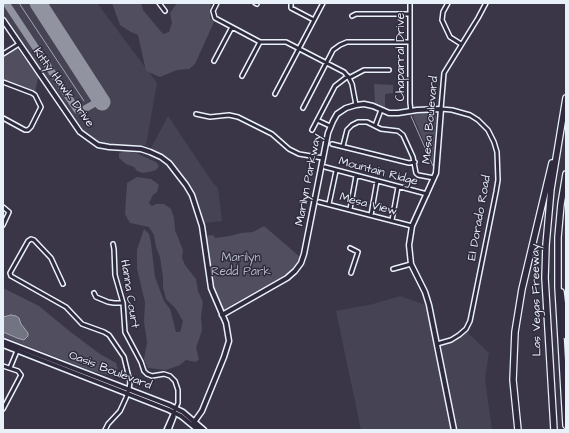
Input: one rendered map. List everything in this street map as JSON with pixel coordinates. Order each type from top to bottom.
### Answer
[{"type":"highway","name":"Las Vegas Freeway","points":[[554,430],[545,278],[548,214],[566,98]]},
{"type":"highway","points":[[518,430],[514,398],[513,369],[513,344],[517,310],[559,138]]},
{"type":"highway","name":"Las Vegas Freeway","points":[[566,174],[561,204],[558,253],[558,287],[566,425]]},
{"type":"highway","points":[[558,253],[566,336]]},
{"type":"street","points":[[159,3],[165,11]]},
{"type":"street","points":[[216,3],[213,15],[232,27],[260,42],[286,42],[344,72],[352,84],[356,105],[364,104],[373,106],[389,113],[441,109]]},
{"type":"street","points":[[291,3],[291,8],[314,20]]},
{"type":"street","points":[[275,94],[323,3]]},
{"type":"street","name":"Chaparral Drive","points":[[410,3],[411,111]]},
{"type":"street","points":[[448,3],[443,12],[442,20],[450,37],[461,44]]},
{"type":"street","name":"Mesa Boulevard","points":[[454,430],[425,292],[411,264],[409,245],[412,226],[434,178],[437,168],[444,73],[486,3]]},
{"type":"street","points":[[352,16],[356,14],[410,14]]},
{"type":"street","name":"Kitty Hawk Drive","points":[[3,20],[80,132],[98,145],[141,149],[161,157],[168,163],[186,185],[192,196],[199,216],[211,288],[226,323],[229,341],[202,411],[194,423]]},
{"type":"street","points":[[214,61],[232,27]]},
{"type":"street","points":[[242,76],[260,42]]},
{"type":"street","points":[[303,108],[333,50],[340,45],[347,42],[410,42]]},
{"type":"street","points":[[3,54],[19,44]]},
{"type":"street","points":[[312,130],[335,86],[348,77],[364,70],[389,70]]},
{"type":"street","points":[[3,82],[32,93],[35,95],[41,107],[31,128],[28,130],[3,118]]},
{"type":"street","name":"Marilyn Parkway","points":[[222,315],[287,278],[301,263],[330,126],[337,114],[346,108],[356,105]]},
{"type":"street","name":"El Dorado Road","points":[[437,344],[451,340],[459,335],[466,329],[470,321],[498,180],[497,152],[488,130],[478,120],[470,115],[456,110],[441,109]]},
{"type":"street","points":[[375,126],[381,110]]},
{"type":"street","points":[[196,114],[210,117],[229,115],[238,117],[272,134],[289,149],[298,154],[323,158]]},
{"type":"street","points":[[317,120],[330,126]]},
{"type":"street","points":[[343,146],[347,130],[352,125],[362,122],[401,133],[415,162],[416,173],[418,175],[434,178]]},
{"type":"street","points":[[332,144],[409,163],[415,162]]},
{"type":"street","name":"Mountain Ridge","points":[[326,167],[336,171],[427,194]]},
{"type":"street","points":[[329,204],[336,171]]},
{"type":"street","points":[[350,209],[356,176]]},
{"type":"street","points":[[371,215],[377,181]]},
{"type":"street","points":[[392,220],[398,187]]},
{"type":"street","name":"Mesa View","points":[[319,202],[412,226]]},
{"type":"street","points":[[3,207],[9,212],[3,225]]},
{"type":"street","points":[[63,284],[51,258],[44,249],[34,240],[31,239],[28,241],[10,273],[11,276],[66,307],[82,324],[110,335],[124,357],[130,382],[128,392],[120,411],[108,424],[105,430]]},
{"type":"street","name":"Hanna Court","points":[[113,244],[115,275],[123,303],[125,332],[141,362],[144,371],[152,376],[164,374],[170,376],[175,381],[178,390],[178,403],[175,410]]},
{"type":"street","points":[[350,248],[358,252],[351,273]]},
{"type":"street","points":[[393,269],[411,264]]},
{"type":"street","points":[[94,293],[96,297],[108,302],[114,304],[123,303]]},
{"type":"street","name":"Oasis Boulevard","points":[[3,341],[128,392]]},
{"type":"street","name":"Oasis Boulevard","points":[[3,345],[183,412],[204,430]]},
{"type":"street","points":[[10,368],[17,351]]},
{"type":"street","points":[[3,366],[10,368],[21,375],[3,409]]},
{"type":"street","points":[[166,430],[175,410]]},
{"type":"street","points":[[169,430],[175,410]]},
{"type":"street","name":"Oasis Boulevard","points":[[194,423],[198,430]]},
{"type":"shaded area","points":[[3,3],[97,3],[157,83],[146,145],[113,146],[98,142],[83,133],[3,13]]},
{"type":"shaded area","points":[[168,116],[213,183],[218,188],[222,221],[204,223],[195,195],[178,169],[165,157],[150,150]]},
{"type":"shaded area","points":[[400,296],[423,304],[427,308],[452,430],[361,430],[336,311],[373,304]]},
{"type":"shaded area","points":[[467,332],[489,353],[485,379],[492,430],[457,430],[440,345],[454,341]]},
{"type":"green space","points":[[112,3],[141,3],[143,10],[163,34],[169,32],[172,23],[170,13],[177,3],[211,3],[210,18],[214,22],[195,64],[189,69],[177,70],[160,77],[146,71],[138,35],[120,25]]},
{"type":"green space","points":[[17,48],[38,77],[35,93],[3,81],[3,57]]},
{"type":"green space","points":[[374,84],[393,85],[393,93],[385,94],[385,108],[375,103]]},
{"type":"green space","points":[[434,112],[436,115],[433,162],[413,116],[415,114]]},
{"type":"green space","points":[[127,151],[136,153],[156,162],[159,166],[156,170],[149,172],[143,173],[137,171],[134,167],[126,164],[119,158],[119,153]]},
{"type":"green space","points":[[137,177],[151,179],[159,185],[157,192],[153,195],[149,203],[152,206],[156,204],[164,204],[171,209],[174,218],[175,230],[183,250],[182,258],[185,265],[196,279],[198,291],[203,302],[201,317],[202,330],[196,348],[199,359],[196,362],[186,360],[180,365],[166,370],[148,368],[144,359],[147,342],[144,322],[145,302],[137,269],[137,250],[144,229],[149,234],[155,277],[164,301],[170,309],[176,332],[180,332],[183,321],[176,309],[166,299],[163,287],[160,257],[156,247],[154,235],[149,227],[130,223],[125,214],[127,183]]},
{"type":"green space","name":"Marilyn Redd Park","points":[[264,226],[300,257],[291,271],[223,309],[213,284],[206,236],[213,235],[215,238],[230,236],[253,232]]},
{"type":"green space","points":[[3,288],[39,306],[100,354],[116,363],[120,378],[92,371],[4,337]]},
{"type":"water","points":[[11,315],[19,318],[21,324],[28,333],[28,336],[24,340],[3,332],[3,317]]},
{"type":"waterway","points":[[19,3],[84,101]]},
{"type":"waterway","points":[[411,116],[433,166]]},
{"type":"taxiway","points":[[6,3],[77,110],[83,110],[97,102],[98,95]]},
{"type":"runway","points":[[38,3],[102,102]]}]
